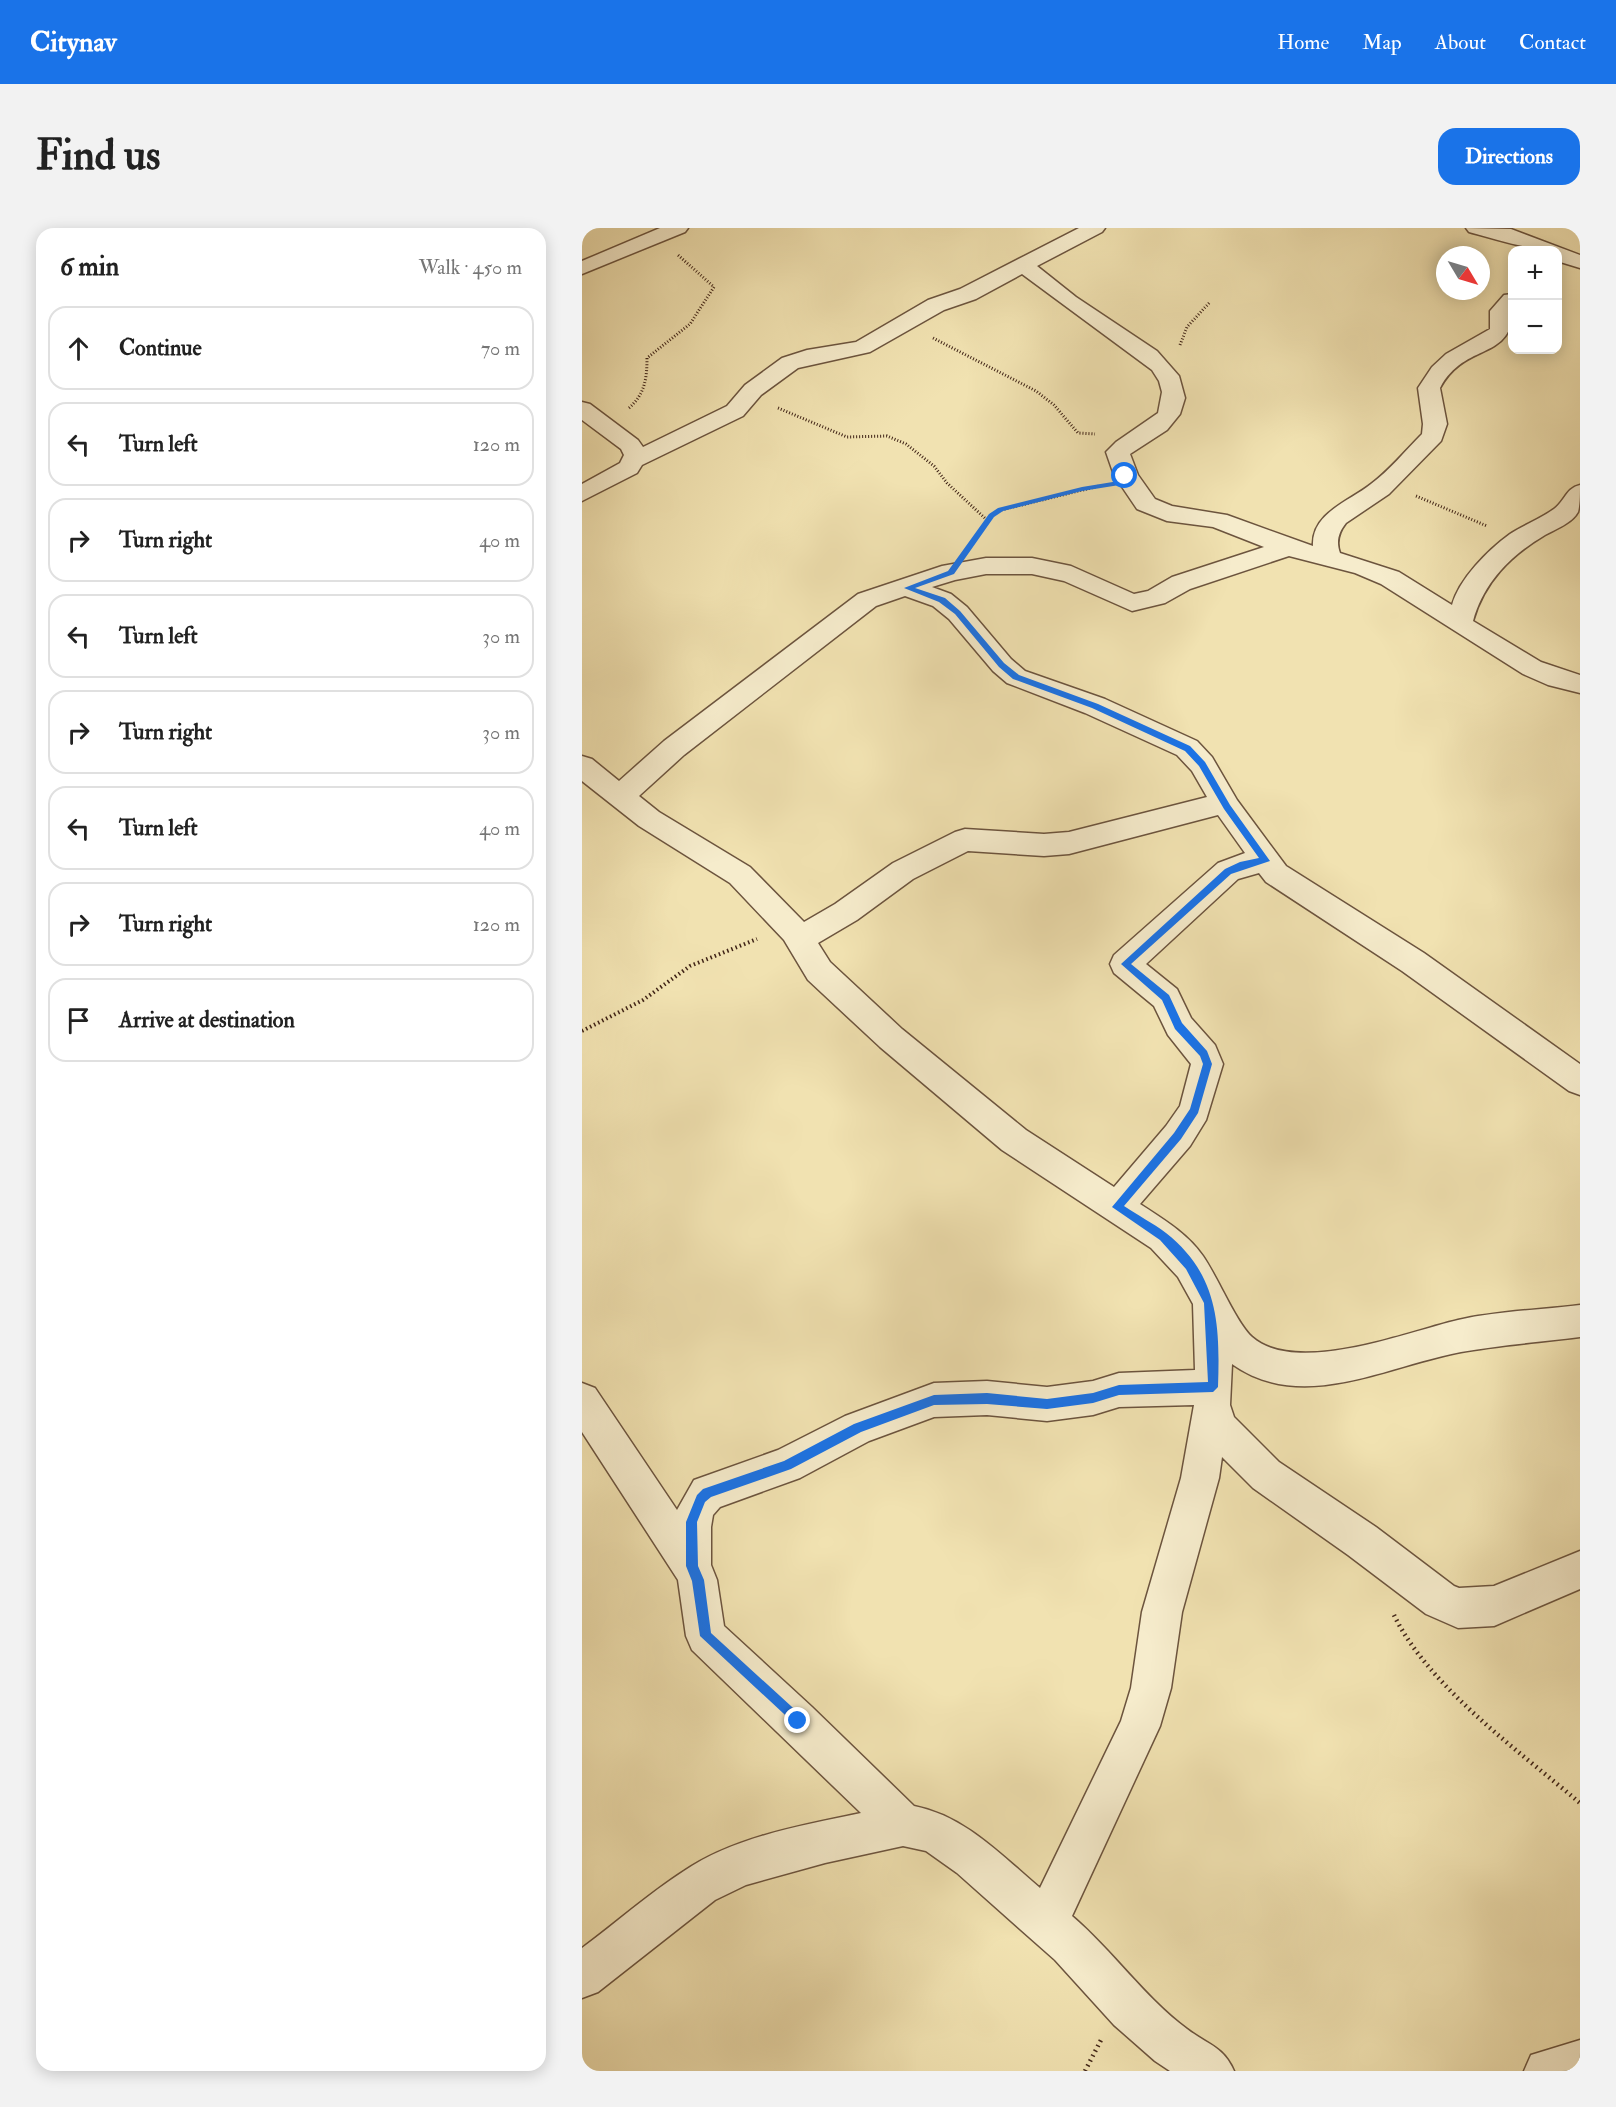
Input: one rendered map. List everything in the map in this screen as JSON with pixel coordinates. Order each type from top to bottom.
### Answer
[{"type":"street","points":[[582,268],[678,228]]},
{"type":"street","points":[[582,494],[615,477],[629,468],[635,460],[735,411],[753,390],[790,363],[807,357],[862,347],[936,305],[968,294],[1095,228]]},
{"type":"street","points":[[1476,228],[1511,235],[1537,246]]},
{"type":"street","points":[[1562,256],[1580,262]]},
{"type":"street","points":[[1023,264],[1091,317],[1140,348],[1167,373],[1174,397],[1170,412],[1160,425],[1131,441],[1118,452],[1129,481],[1146,504],[1157,509],[1218,519],[1288,548],[1390,578],[1436,606],[1459,624],[1544,674],[1580,684]]},
{"type":"street","points":[[1330,559],[1324,544],[1329,527],[1337,518],[1386,483],[1433,436],[1435,424],[1429,388],[1438,372],[1466,350],[1498,333],[1503,323],[1502,311],[1508,304]]},
{"type":"street","points":[[582,409],[630,445],[635,451],[635,460]]},
{"type":"street","points":[[1459,624],[1467,596],[1485,572],[1517,541],[1557,519],[1571,506],[1580,492]]},
{"type":"street","points":[[620,796],[674,748],[867,600],[951,573],[986,566],[1032,566],[1071,574],[1132,603],[1156,597],[1181,583],[1288,548]]},
{"type":"street","points":[[908,588],[942,600],[958,613],[1002,665],[1016,677],[1095,706],[1187,748],[1202,764],[1224,803],[1276,874],[1413,962],[1580,1082]]},
{"type":"street","points":[[582,766],[649,819],[740,875],[793,931],[819,971],[891,1038],[1014,1140],[1163,1237],[1190,1266],[1209,1302],[1239,1348],[1261,1364],[1294,1371],[1370,1361],[1461,1336],[1580,1321]]},
{"type":"street","points":[[793,931],[846,912],[903,871],[965,840],[1044,845],[1069,843],[1178,813],[1224,803]]},
{"type":"street","points":[[1117,1207],[1178,1136],[1195,1110],[1208,1064],[1204,1054],[1179,1026],[1166,998],[1125,964],[1228,871],[1266,861]]},
{"type":"street","points":[[1046,1923],[1140,1726],[1151,1688],[1162,1612],[1200,1478],[1213,1396],[1214,1352],[1209,1302]]},
{"type":"street","points":[[692,1566],[692,1522],[698,1504],[707,1493],[787,1466],[858,1428],[916,1405],[934,1400],[987,1398],[1047,1404],[1093,1398],[1119,1390],[1213,1396]]},
{"type":"street","points":[[1213,1396],[1218,1427],[1266,1475],[1362,1541],[1440,1600],[1458,1608],[1494,1606],[1580,1570]]},
{"type":"street","points":[[582,1400],[692,1566],[698,1580],[705,1636],[798,1721],[903,1825]]},
{"type":"street","points":[[582,1976],[699,1885],[720,1873],[750,1862],[903,1825],[928,1830],[948,1839],[1071,1944],[1130,2009],[1171,2045],[1210,2071]]},
{"type":"street","points":[[1547,2071],[1580,2062]]},
{"type":"path","points":[[604,427],[643,395],[647,358],[690,324],[714,287],[708,279],[686,267],[675,249],[656,237]]},
{"type":"path","points":[[916,317],[927,334],[1036,391],[1054,405],[1078,433],[1089,435],[1100,432]]},
{"type":"path","points":[[749,396],[846,437],[887,436],[906,444],[934,466],[947,483],[988,522]]},
{"type":"path","points":[[951,573],[991,515],[1020,504],[1129,481]]},
{"type":"path","points":[[1386,483],[1517,541]]},
{"type":"path","points":[[582,1030],[643,1000],[690,966],[793,931]]},
{"type":"path","points":[[1394,1611],[1395,1619],[1414,1651],[1446,1684],[1580,1803]]},
{"type":"route","points":[[798,1721],[705,1636],[698,1580],[692,1566],[692,1522],[695,1510],[707,1493],[787,1466],[858,1428],[934,1400],[987,1398],[1047,1404],[1093,1398],[1119,1390],[1213,1387],[1214,1352],[1209,1302],[1190,1266],[1163,1237],[1117,1207],[1178,1136],[1195,1110],[1208,1064],[1204,1054],[1179,1026],[1166,998],[1125,964],[1128,959],[1160,935],[1228,871],[1266,861],[1227,807],[1202,764],[1187,748],[1095,706],[1016,677],[1002,665],[958,613],[942,600],[908,588],[951,573],[991,515],[1020,504],[1082,489],[1129,481],[1125,476]]}]
